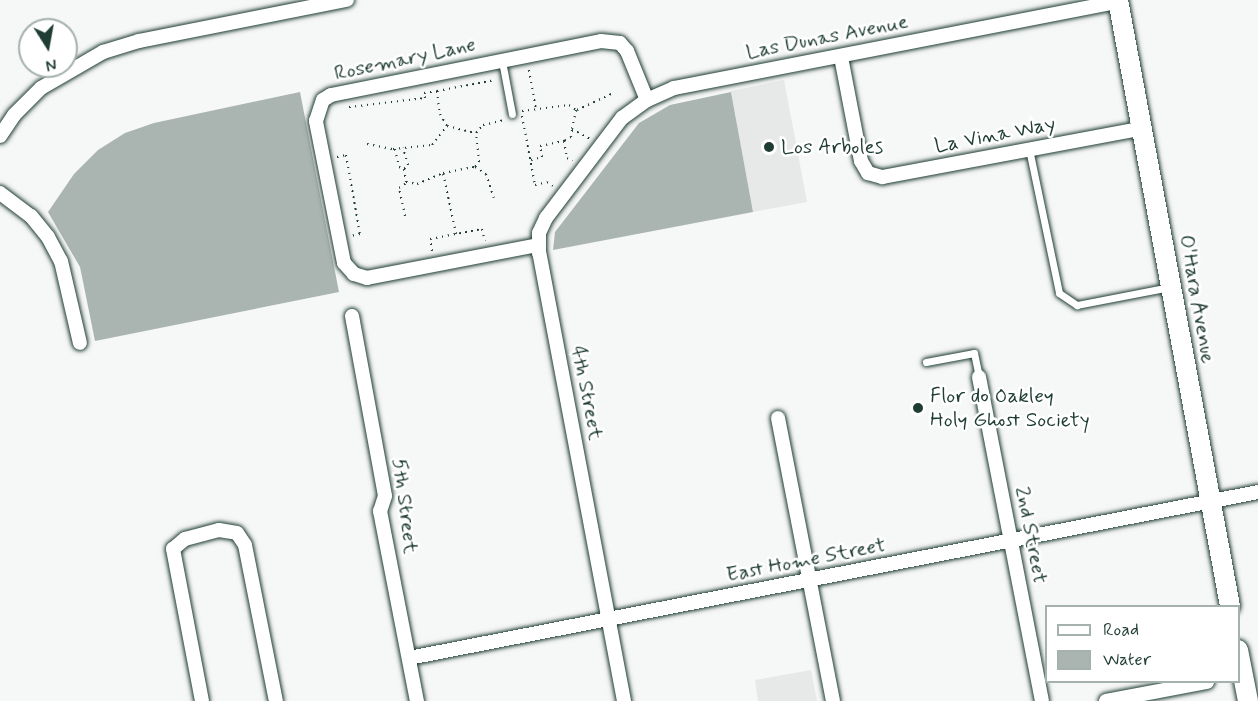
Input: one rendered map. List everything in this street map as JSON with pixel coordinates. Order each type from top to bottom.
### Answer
[{"type":"main road","name":"O'Hara Avenue","points":[[1118,1],[1230,605]]},
{"type":"main road","points":[[1241,675],[1248,701]]},
{"type":"street","points":[[0,136],[14,116],[41,88],[103,52],[138,41],[347,0]]},
{"type":"street","name":"Las Dunas Avenue","points":[[622,118],[647,100],[674,88],[1118,1]]},
{"type":"street","name":"Rosemary Lane","points":[[538,245],[367,278],[354,274],[344,263],[317,111],[331,95],[601,41],[620,43],[627,51],[647,100]]},
{"type":"street","name":"La Vina Way","points":[[841,57],[861,161],[868,173],[882,177],[1143,128]]},
{"type":"street","name":"4th Street","points":[[622,118],[546,218],[538,245],[624,701]]},
{"type":"street","points":[[0,194],[31,216],[48,237],[61,261],[80,343]]},
{"type":"street","name":"5th Street","points":[[352,316],[386,496],[380,511],[417,701]]},
{"type":"street","name":"2nd Street","points":[[979,377],[1042,701]]},
{"type":"street","points":[[778,418],[833,701]]},
{"type":"street","name":"East Home Street","points":[[409,658],[1210,504],[1258,492]]},
{"type":"street","points":[[202,701],[173,549],[185,539],[219,530],[237,533],[245,545],[276,701]]},
{"type":"street","points":[[1106,701],[1197,683]]},
{"type":"lane","points":[[502,61],[510,116]]},
{"type":"lane","points":[[1029,149],[1059,293],[1077,305],[1170,287]]},
{"type":"lane","points":[[926,362],[975,353],[979,377]]},
{"type":"path","points":[[528,67],[536,108]]},
{"type":"path","points":[[349,107],[425,98],[424,93],[499,79]]},
{"type":"path","points":[[437,91],[440,114],[447,126],[476,133]]},
{"type":"path","points":[[553,186],[548,182],[535,185],[521,111],[563,104],[576,110],[612,94]]},
{"type":"path","points":[[505,109],[510,116]]},
{"type":"path","points":[[530,160],[542,157],[540,146],[564,141],[571,137],[576,110]]},
{"type":"path","points":[[405,216],[399,188],[408,182],[417,184],[443,173],[475,167],[479,162],[476,133],[483,125],[510,116],[522,117]]},
{"type":"path","points":[[367,144],[395,149],[432,145],[447,126]]},
{"type":"path","points":[[572,129],[590,139]]},
{"type":"path","points":[[564,141],[567,158],[572,161]]},
{"type":"path","points":[[403,148],[408,165],[404,169]]},
{"type":"path","points":[[395,149],[399,167],[404,169],[408,182]]},
{"type":"path","points":[[324,159],[346,155],[360,234],[339,238]]},
{"type":"path","points":[[475,167],[486,174],[494,198]]},
{"type":"path","points":[[443,173],[456,234]]},
{"type":"path","points":[[429,254],[429,239],[482,229],[487,242]]},
{"type":"path","points":[[1179,260],[1192,257]]},
{"type":"shaded area","name":"Los Arboles","points":[[784,80],[807,202],[753,212],[731,91]]},
{"type":"shaded area","points":[[811,670],[817,701],[758,701],[755,680]]},
{"type":"water","points":[[300,92],[339,292],[95,341],[80,267],[48,212],[74,174],[98,150],[125,133],[154,123]]},
{"type":"water","points":[[731,92],[753,212],[553,250],[555,232],[639,123],[670,105]]},
{"type":"place","name":"Los Arboles","points":[[769,147]]},
{"type":"place","name":"Flor do Oakley Holy Ghost Society","points":[[918,408]]}]
